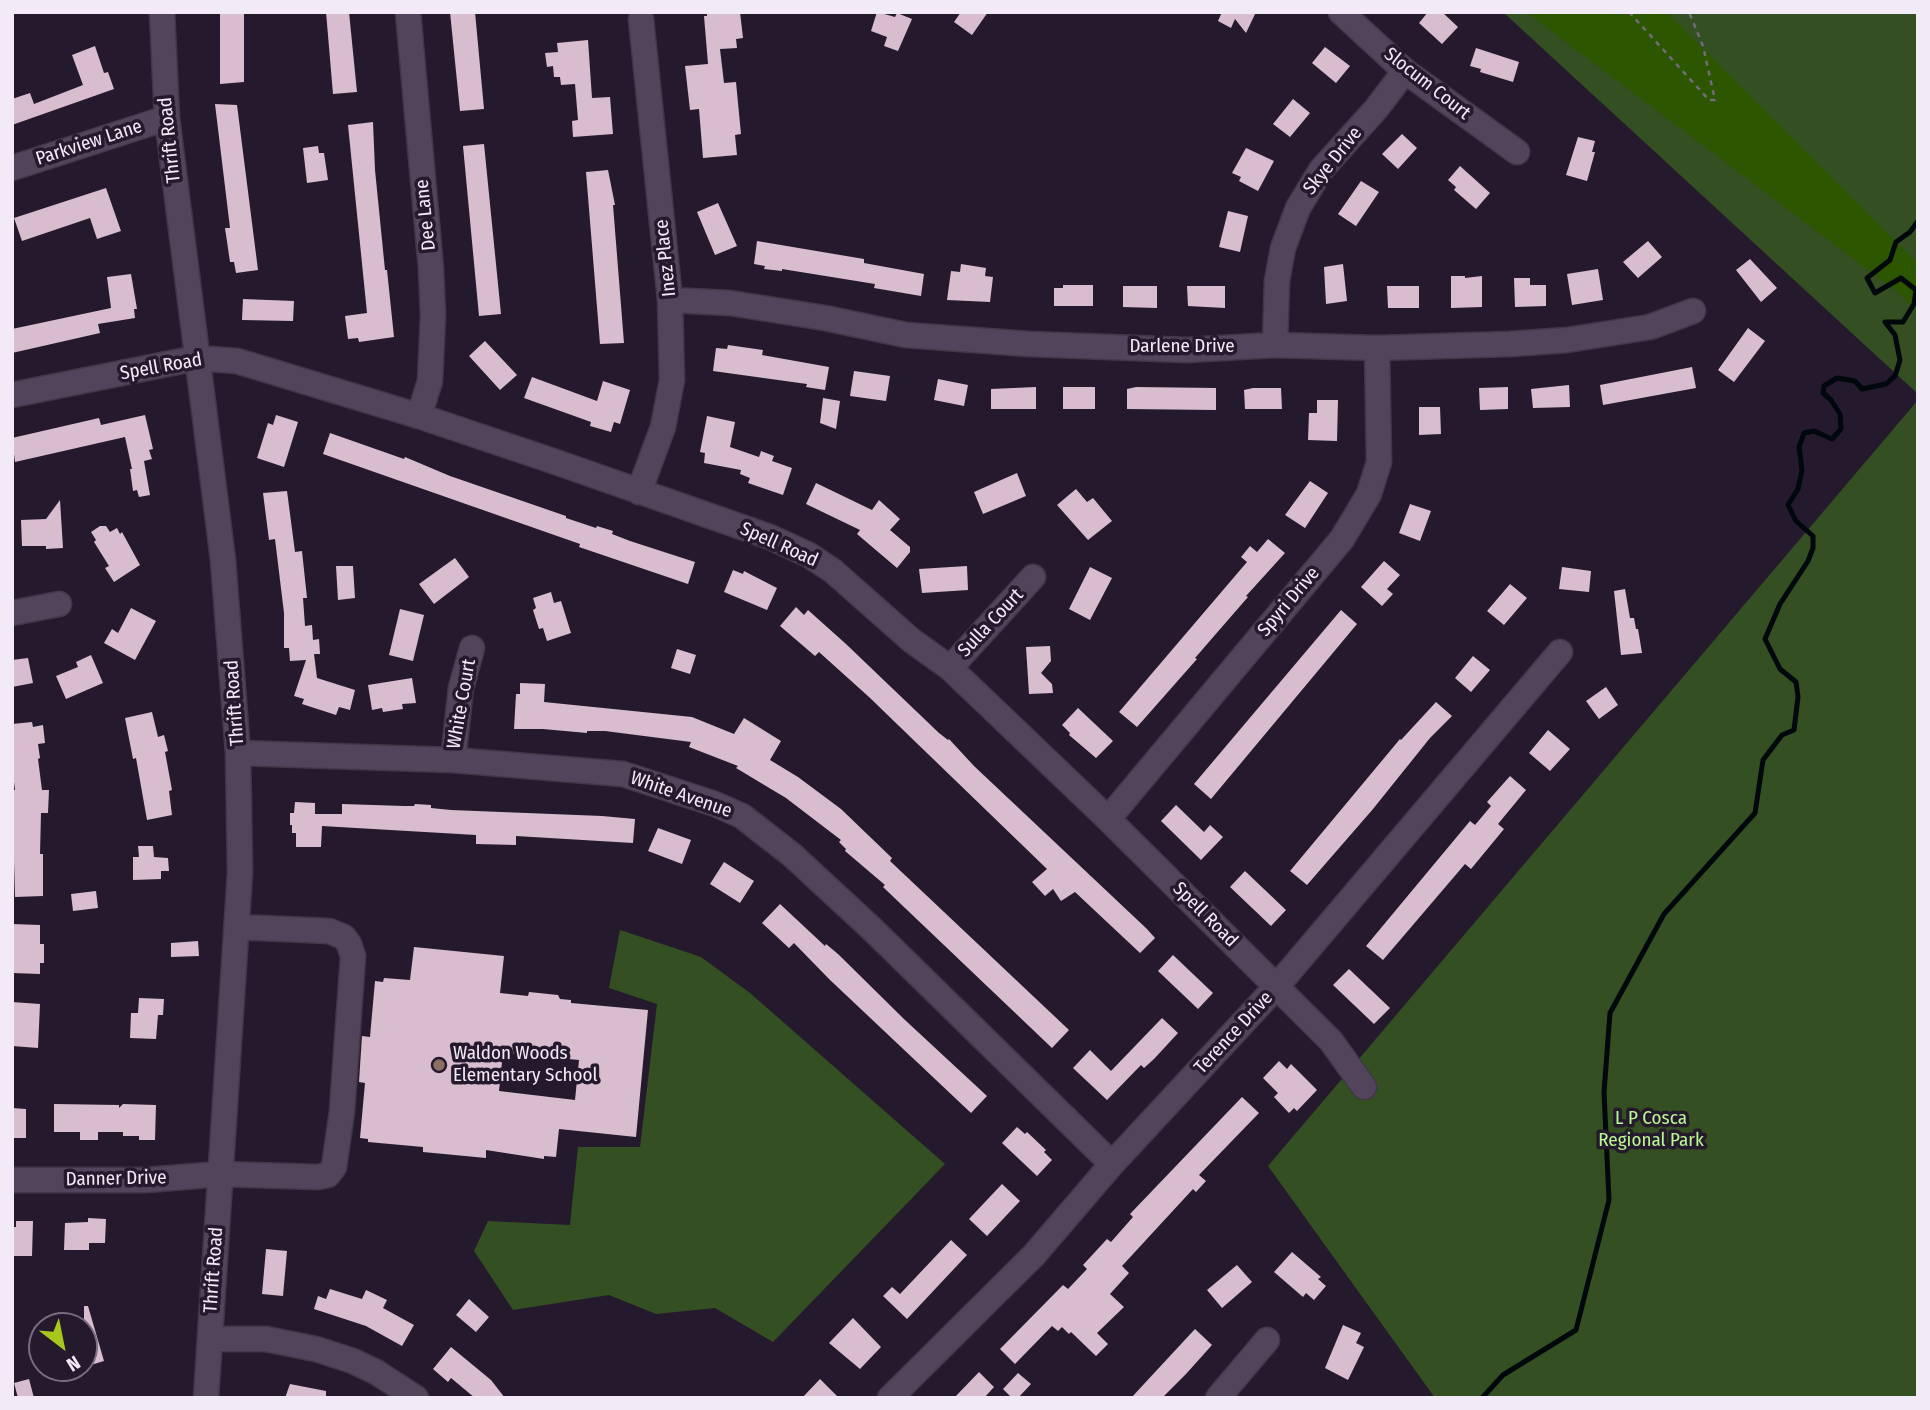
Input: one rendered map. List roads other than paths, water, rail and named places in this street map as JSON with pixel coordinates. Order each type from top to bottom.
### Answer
[{"type":"street","name":"Thrift Road","points":[[162,12],[166,118],[223,560],[238,753],[240,872],[206,1398]]},
{"type":"street","name":"Dee Lane","points":[[408,12],[433,316],[430,381],[419,416]]},
{"type":"street","name":"Slocum Court","points":[[1342,12],[1405,71],[1517,152]]},
{"type":"street","name":"Inez Place","points":[[639,492],[660,437],[670,400],[672,380],[670,300],[641,19]]},
{"type":"street","name":"Skye Drive","points":[[1275,345],[1277,281],[1283,248],[1298,208],[1321,170],[1376,109],[1405,71]]},
{"type":"street","name":"Parkview Lane","points":[[12,169],[166,118]]},
{"type":"street","name":"Darlene Drive","points":[[670,300],[730,303],[906,335],[1028,344],[1187,350],[1275,345],[1377,348],[1567,340],[1650,327],[1693,311]]},
{"type":"street","name":"Spyri Drive","points":[[1108,819],[1342,539],[1369,494],[1379,462],[1377,348]]},
{"type":"street","name":"Spell Road","points":[[12,396],[197,358],[237,361],[419,416],[553,461],[770,537],[809,555],[833,571],[911,640],[950,668],[1108,819],[1331,1041],[1364,1087]]},
{"type":"street","name":"Sulla Court","points":[[950,668],[1033,577]]},
{"type":"street","points":[[12,613],[60,604]]},
{"type":"street","name":"White Court","points":[[453,760],[461,688],[472,648]]},
{"type":"street","name":"Terence Drive","points":[[890,1398],[1034,1255],[1112,1164],[1277,986],[1560,652]]},
{"type":"street","name":"White Avenue","points":[[238,753],[453,760],[623,774],[715,804],[742,816],[792,855],[872,928],[1112,1164]]},
{"type":"street","name":"Danner Drive","points":[[12,1180],[146,1180],[220,1174],[328,1175],[334,1167],[342,1111],[353,956],[344,937],[329,931],[237,927]]},
{"type":"street","points":[[210,1339],[266,1339],[316,1349],[376,1372],[416,1398]]},
{"type":"street","points":[[1218,1398],[1267,1340]]},
{"type":"waterway","points":[[1482,1398],[1503,1375],[1576,1330],[1609,1200],[1604,1092],[1610,1013],[1664,914],[1755,813],[1763,760],[1782,735],[1794,730],[1798,697],[1796,682],[1780,669],[1765,639],[1780,604],[1808,561],[1813,548],[1813,536],[1796,521],[1788,505],[1798,489],[1802,470],[1799,447],[1804,433],[1814,431],[1832,439],[1841,429],[1840,414],[1823,393],[1824,386],[1837,378],[1855,381],[1862,389],[1886,384],[1895,376],[1900,360],[1895,335],[1885,322],[1903,322],[1914,304],[1916,290],[1901,278],[1875,293],[1867,278],[1890,260],[1896,242],[1910,232],[1918,221]]},
{"type":"place","name":"Waldon Woods Elementary School","points":[[439,1065]]},
{"type":"park label","name":"L P Cosca Regional Park","points":[[1651,1130]]}]
